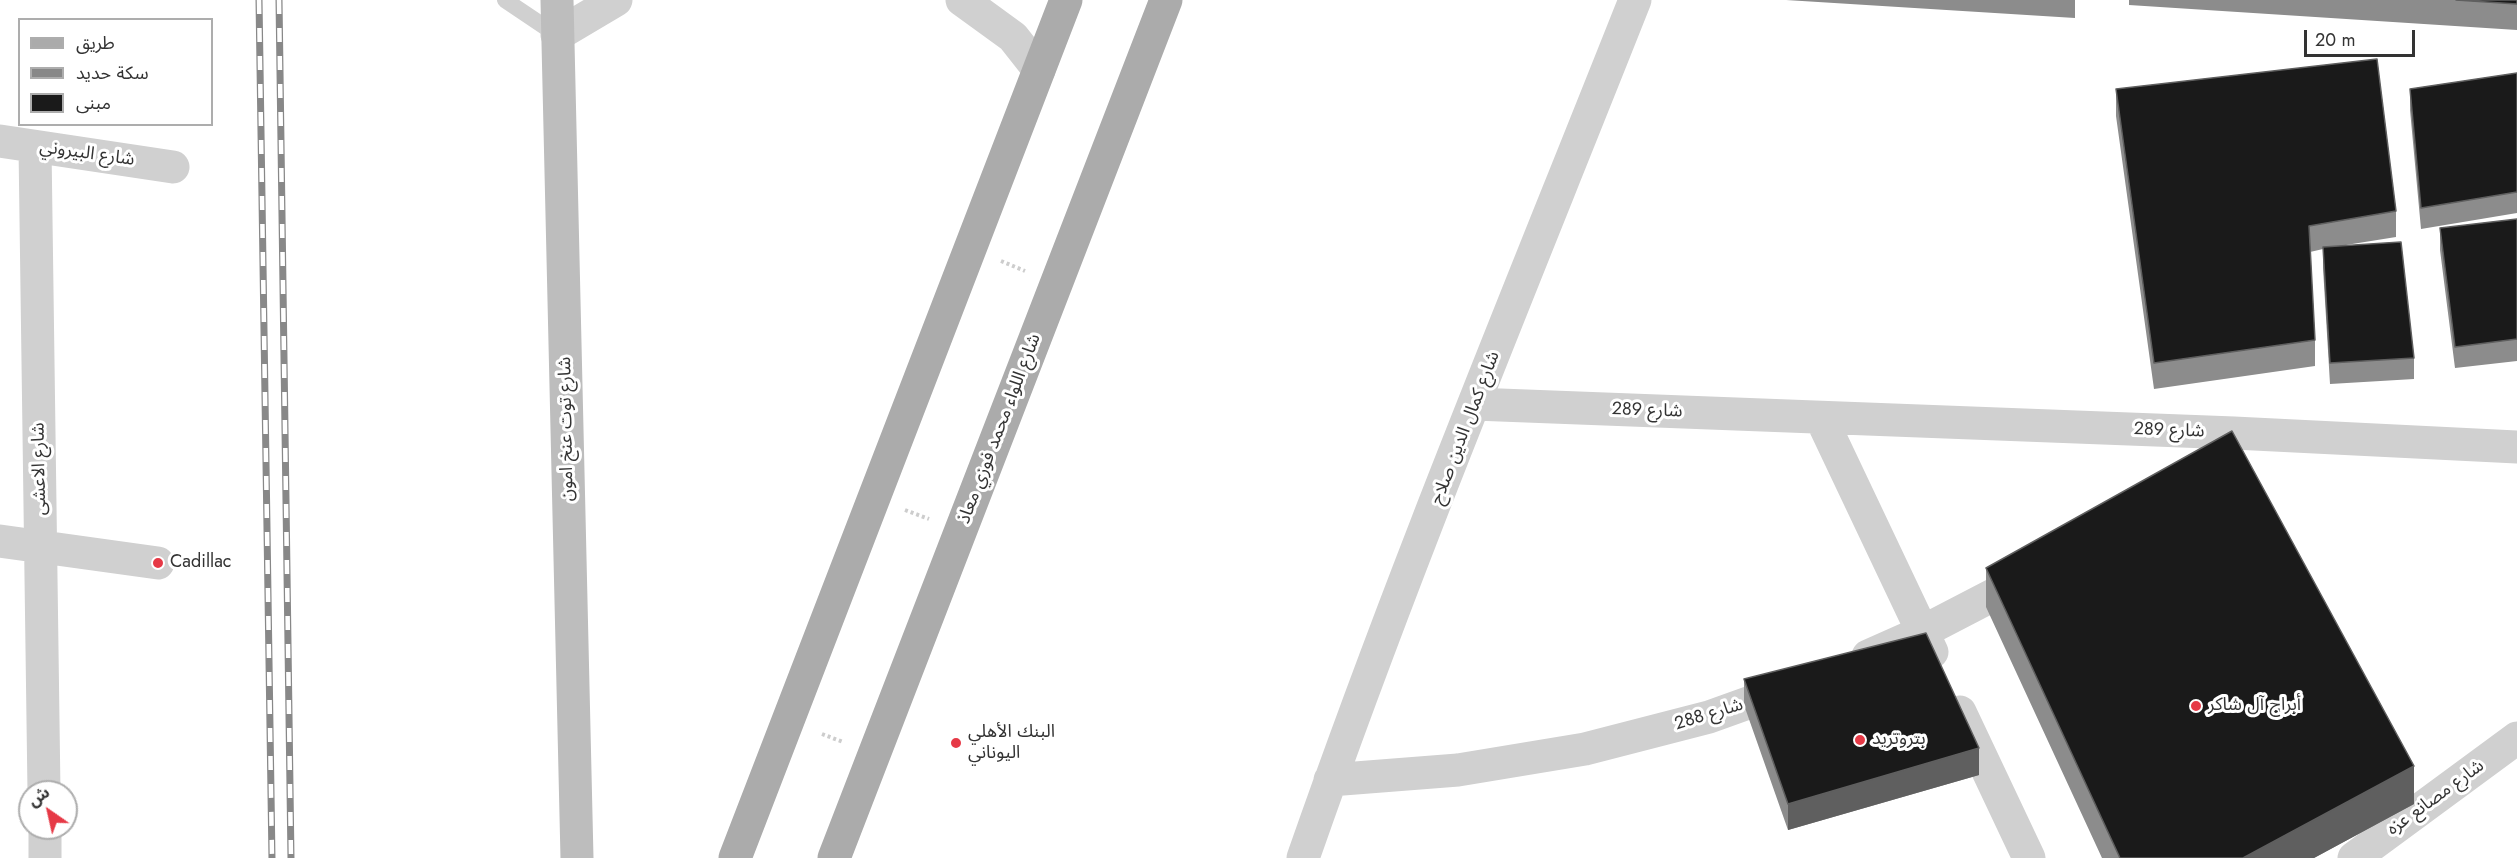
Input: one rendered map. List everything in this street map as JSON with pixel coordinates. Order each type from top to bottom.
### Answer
[{"type":"main road","points":[[735,858],[1066,0]]},
{"type":"main road","name":"شارع اللواء محمد فوزي معاذ","points":[[834,858],[1166,0]]},
{"type":"street","name":"شارع توت عنخ امون","points":[[557,0],[577,858]]},
{"type":"street","points":[[557,34],[616,0]]},
{"type":"street","points":[[962,0],[1013,37],[1039,70]]},
{"type":"street","name":"شارع كمال الدين صلاح","points":[[1303,858],[1330,780],[1474,404],[1635,0]]},
{"type":"street","name":"شارع البيروني","points":[[0,141],[174,167]]},
{"type":"street","name":"شارع الاعشى","points":[[35,147],[45,780]]},
{"type":"street","name":"شارع 289","points":[[1474,404],[2234,433],[2517,447]]},
{"type":"street","points":[[1821,418],[2029,858]]},
{"type":"street","points":[[2201,460],[2234,433]]},
{"type":"street","points":[[0,541],[158,563]]},
{"type":"street","name":"شارع 288","points":[[1330,780],[1458,770],[1585,749],[1709,717],[1830,674],[1922,632],[2023,580],[2050,563]]},
{"type":"street","name":"شارع مصانع عزه","points":[[2354,858],[2517,738]]},
{"type":"street","points":[[45,840],[45,858]]},
{"type":"lane","points":[[505,0],[557,34]]},
{"type":"path","points":[[970,249],[1057,283]]},
{"type":"path","points":[[874,497],[961,531]]},
{"type":"path","points":[[788,721],[874,755]]},
{"type":"building","points":[[2456,0],[2517,0],[2517,4]]},
{"type":"building","points":[[2377,59],[2396,211],[2309,226],[2315,340],[2154,363],[2116,89]]},
{"type":"building","points":[[2517,73],[2517,192],[2421,208],[2410,89]]},
{"type":"building","points":[[2517,219],[2517,339],[2455,347],[2440,228]]},
{"type":"building","points":[[2401,242],[2414,358],[2330,363],[2323,247]]},
{"type":"building","name":"أبراج آل شاكر","points":[[2232,431],[2414,766],[2243,858],[2120,858],[1986,568]]},
{"type":"building","name":"بتروتريد","points":[[1926,633],[1979,748],[1788,804],[1744,679]]},
{"type":"railway","points":[[259,0],[272,858]]},
{"type":"railway","points":[[279,0],[291,858]]},
{"type":"place","name":"Cadillac","points":[[158,563]]},
{"type":"place","name":"أبراج آل شاكر","points":[[2196,706]]},
{"type":"place","name":"بتروتريد","points":[[1860,740]]},
{"type":"place","name":"البنك الأهلي اليوناني","points":[[956,743]]}]
